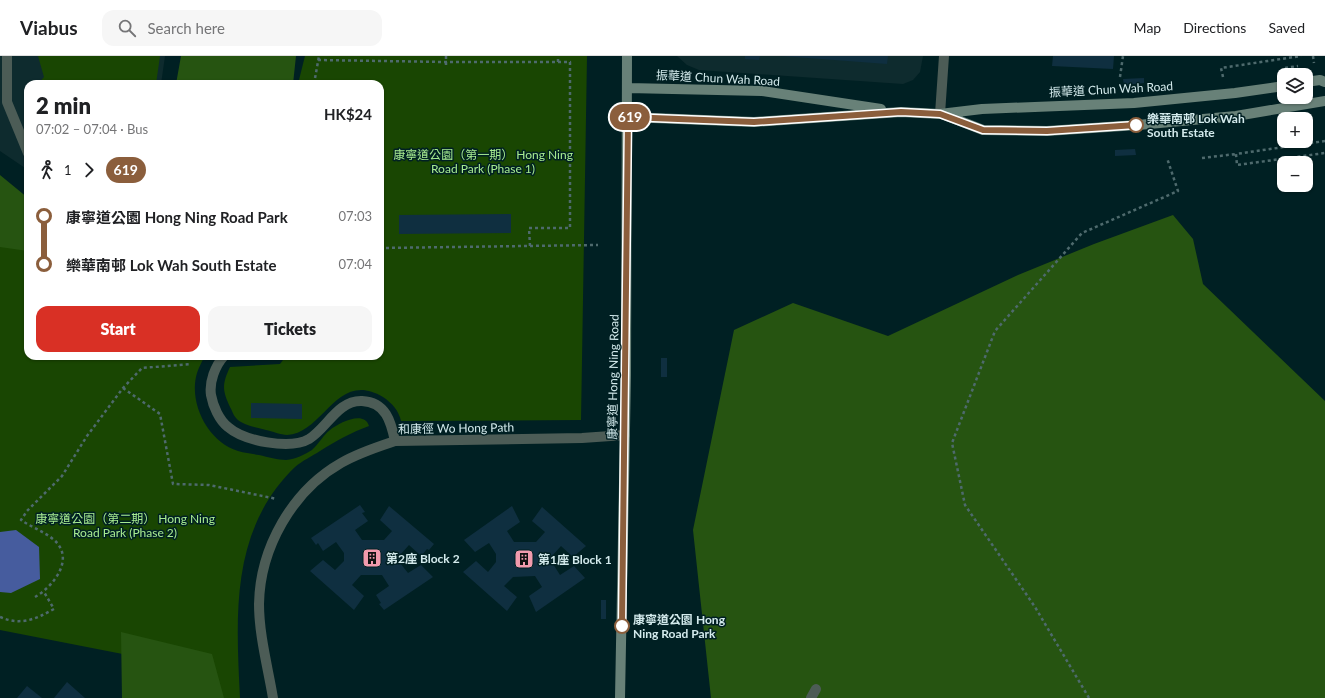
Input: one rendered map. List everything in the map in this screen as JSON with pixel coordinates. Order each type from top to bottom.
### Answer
[{"type":"main road","name":"康寧道 Hong Ning Road","points":[[620,698],[625,435],[628,117],[627,56]]},
{"type":"main road","points":[[1313,82],[1325,82]]},
{"type":"main road","name":"振華道 Chun Wah Road","points":[[628,88],[762,91],[901,112],[940,114],[982,109],[1134,103],[1235,93],[1277,87]]},
{"type":"main road","name":"振華道 Chun Wah Road","points":[[940,114],[983,130],[1047,131],[1138,125],[1236,116],[1325,101]]},
{"type":"main road","name":"振華道 Chun Wah Road","points":[[628,117],[754,122],[901,112]]},
{"type":"street","points":[[7,56],[7,102],[24,144]]},
{"type":"street","points":[[940,114],[944,56]]},
{"type":"street","points":[[222,360],[212,377],[211,395],[216,413],[227,427],[243,436],[286,445],[298,444],[309,439],[339,410],[349,403],[361,401],[373,403],[383,409],[390,419],[395,441]]},
{"type":"street","name":"和康徑 Wo Hong Path","points":[[273,698],[262,633],[259,604],[262,576],[272,542],[282,523],[298,500],[318,479],[347,460],[367,450],[395,441],[582,438],[625,435]]},
{"type":"path","points":[[446,56],[446,64]]},
{"type":"path","points":[[558,56],[558,62]]},
{"type":"path","points":[[1120,76],[1123,56]]},
{"type":"path","points":[[1230,76],[1223,78],[1221,68],[1301,56]]},
{"type":"path","points":[[315,80],[319,58],[446,64],[570,62],[570,228],[529,228],[530,246]]},
{"type":"path","points":[[1202,158],[1325,141]]},
{"type":"path","points":[[1236,154],[1237,165],[1325,153]]},
{"type":"path","points":[[1089,698],[1035,608],[966,505],[952,443],[995,331],[1082,233],[1178,191],[1167,158]]},
{"type":"path","points":[[384,248],[598,245]]},
{"type":"path","points":[[35,597],[44,592],[58,578],[62,567],[62,554],[54,540],[21,520],[62,476],[87,436],[123,388],[142,368],[191,364]]},
{"type":"path","points":[[123,388],[160,414],[173,484],[209,485],[278,498]]},
{"type":"path","points":[[0,617],[19,621],[34,620],[54,609],[44,592]]},
{"type":"shaded area","points":[[0,56],[165,56],[162,80],[24,80],[24,167],[0,151]]},
{"type":"shaded area","points":[[677,56],[923,56],[920,72],[913,80],[903,84],[699,70],[687,65]]},
{"type":"green space","points":[[38,56],[160,56],[157,80],[41,80],[44,77]]},
{"type":"green space","points":[[181,56],[296,56],[293,80],[177,80]]},
{"type":"green space","name":"康寧道公園（第一期） Hong Ning Road Park (Phase 1)","points":[[305,56],[587,56],[581,420],[401,421],[397,411],[389,402],[383,397],[367,391],[354,391],[342,396],[300,432],[287,435],[246,425],[235,417],[224,391],[224,383],[230,367],[280,364],[283,360],[384,360],[384,80],[299,80]]},
{"type":"green space","points":[[0,175],[24,195],[24,250],[0,247]]},
{"type":"green space","name":"康寧道公園（第二期） Hong Ning Road Park (Phase 2)","points":[[0,213],[24,225],[24,360],[203,360],[197,373],[195,397],[203,420],[209,430],[227,446],[238,451],[280,460],[300,456],[312,450],[328,432],[345,421],[357,418],[362,419],[366,421],[369,426],[338,440],[295,467],[274,492],[258,518],[248,546],[242,575],[239,605],[238,636],[240,698],[199,698],[189,667],[0,630]]},
{"type":"green space","points":[[1173,215],[1193,239],[1203,284],[1325,401],[1325,698],[711,698],[693,530],[734,330],[793,303],[888,336],[1018,275],[1094,244]]},
{"type":"green space","points":[[121,632],[212,654],[224,698],[122,698]]},
{"type":"water","points":[[16,530],[39,547],[40,579],[11,593],[0,592],[0,532]]},
{"type":"building","points":[[745,56],[760,56],[759,60],[745,59]]},
{"type":"building","points":[[781,56],[888,56],[887,64]]},
{"type":"building","points":[[1053,56],[1114,56],[1113,69],[1052,66]]},
{"type":"building","points":[[1144,78],[1144,83],[1124,85],[1123,79]]},
{"type":"building","points":[[1135,149],[1136,155],[1115,156],[1115,150]]},
{"type":"building","points":[[511,214],[511,233],[399,234],[399,215]]},
{"type":"building","points":[[661,358],[667,358],[667,377],[661,377]]},
{"type":"building","points":[[251,403],[302,404],[302,419],[251,418]]},
{"type":"building","name":"第2座 Block 2","points":[[360,505],[365,512],[362,513],[368,521],[355,530],[362,540],[384,540],[392,531],[380,520],[389,506],[434,544],[421,556],[409,545],[400,555],[400,563],[408,573],[421,565],[433,577],[384,610],[379,604],[381,603],[376,595],[389,586],[382,575],[361,575],[352,585],[364,596],[354,610],[310,571],[323,560],[335,570],[344,561],[344,553],[336,542],[323,551],[318,543],[316,545],[311,538]]},
{"type":"building","name":"第1座 Block 1","points":[[512,506],[520,522],[507,531],[514,542],[536,542],[545,532],[532,521],[542,507],[586,546],[573,557],[561,546],[552,556],[553,564],[560,575],[574,566],[585,578],[536,612],[529,596],[542,587],[535,576],[513,577],[504,586],[517,597],[507,611],[463,572],[476,561],[488,572],[496,562],[496,554],[489,543],[475,552],[464,540]]},
{"type":"building","points":[[601,600],[606,600],[606,619],[601,619]]},
{"type":"building","points":[[67,682],[85,698],[54,698]]},
{"type":"building","points":[[27,686],[42,698],[17,698]]},
{"type":"bus line","name":"619","points":[[622,626],[628,117],[754,122],[901,112],[940,114],[983,130],[1047,131],[1136,125]]},
{"type":"place","name":"樂華南邨 Lok Wah South Estate","points":[[1136,125]]},
{"type":"place","name":"第2座 Block 2","points":[[372,558]]},
{"type":"place","name":"第1座 Block 1","points":[[524,559]]},
{"type":"place","name":"康寧道公園 Hong Ning Road Park","points":[[622,626]]}]
